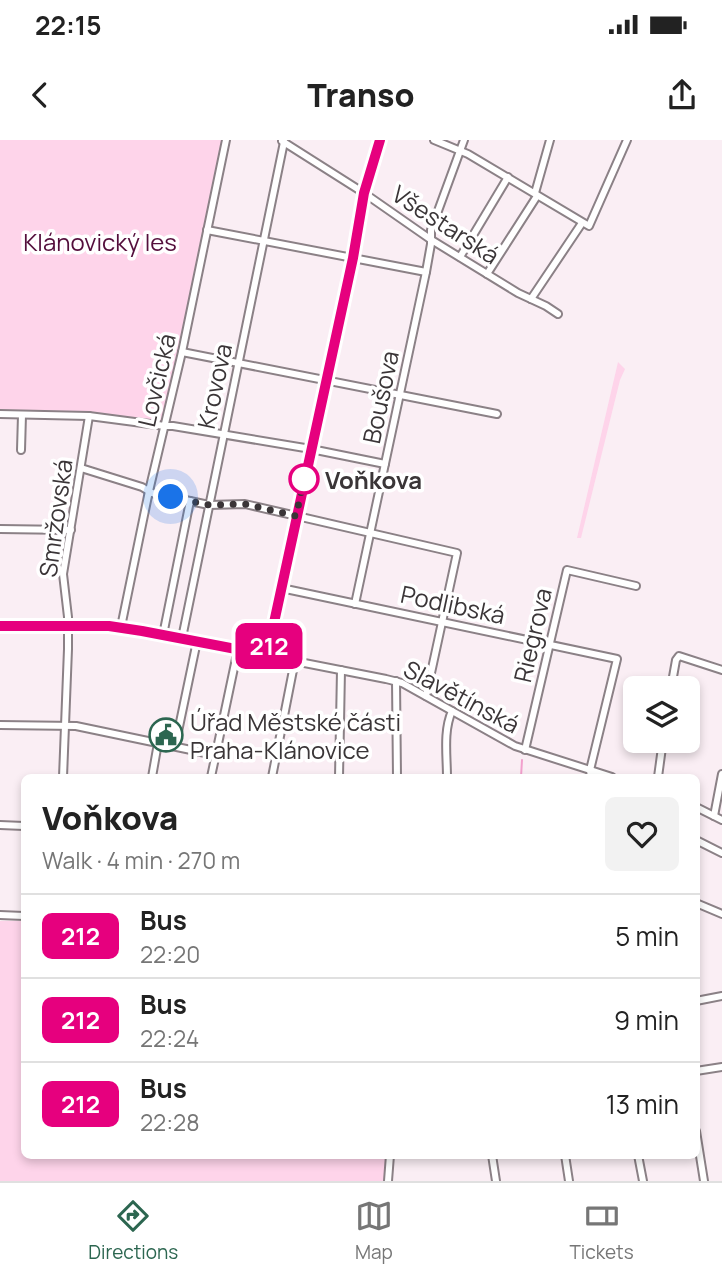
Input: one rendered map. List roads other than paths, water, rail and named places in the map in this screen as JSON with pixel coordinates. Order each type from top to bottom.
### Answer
[{"type":"street","name":"Lovčická","points":[[121,627],[226,140]]},
{"type":"street","points":[[294,148],[299,140]]},
{"type":"street","points":[[267,655],[353,258],[364,193],[380,140]]},
{"type":"street","points":[[434,140],[461,151],[586,224]]},
{"type":"street","name":"Boušova","points":[[355,604],[426,272],[431,230],[464,140]]},
{"type":"street","points":[[487,274],[536,194],[550,140]]},
{"type":"street","points":[[531,299],[586,224],[628,140]]},
{"type":"street","name":"Všestarská","points":[[282,141],[430,239],[518,293],[558,314]]},
{"type":"street","name":"Krovova","points":[[182,638],[264,242],[282,141]]},
{"type":"street","points":[[460,257],[508,177]]},
{"type":"street","points":[[207,230],[426,272]]},
{"type":"street","points":[[182,352],[497,414]]},
{"type":"street","points":[[0,414],[89,416],[173,426],[386,464]]},
{"type":"street","points":[[21,450],[22,415]]},
{"type":"street","name":"Smržovská","points":[[62,774],[68,649],[63,574],[89,416]]},
{"type":"street","points":[[81,468],[149,491],[190,501],[209,505],[245,504],[457,553],[426,696]]},
{"type":"street","points":[[163,635],[190,501]]},
{"type":"street","points":[[0,529],[71,530]]},
{"type":"street","name":"Riegrova","points":[[525,750],[567,570],[636,586]]},
{"type":"street","name":"Podlibská","points":[[281,588],[617,659],[591,774]]},
{"type":"street","name":"Slavětínská","points":[[0,626],[121,627],[396,681],[515,747],[591,774]]},
{"type":"street","points":[[175,747],[197,641]]},
{"type":"street","points":[[212,774],[237,649]]},
{"type":"street","points":[[673,676],[679,656],[722,670]]},
{"type":"street","points":[[273,774],[295,660]]},
{"type":"street","points":[[339,774],[341,670]]},
{"type":"street","points":[[396,681],[397,774]]},
{"type":"street","points":[[447,774],[446,740],[452,711]]},
{"type":"street","points":[[0,724],[65,725],[215,755]]},
{"type":"street","points":[[153,774],[158,743]]},
{"type":"street","points":[[658,774],[661,753]]},
{"type":"street","points":[[714,816],[722,774]]},
{"type":"street","points":[[700,809],[722,820]]},
{"type":"street","points":[[0,825],[21,826]]},
{"type":"street","points":[[700,842],[722,853]]},
{"type":"street","points":[[700,906],[722,914]]},
{"type":"street","points":[[0,915],[21,916]]},
{"type":"street","points":[[700,1000],[722,996]]},
{"type":"street","points":[[700,1070],[722,1067]]},
{"type":"street","points":[[700,1153],[705,1181]]},
{"type":"street","points":[[388,1181],[390,1159]]},
{"type":"street","points":[[493,1159],[496,1181]]},
{"type":"street","points":[[566,1159],[569,1181]]},
{"type":"street","points":[[640,1159],[643,1181]]},
{"type":"waterway","points":[[521,774],[522,760]]},
{"type":"place","name":"Voňkova","points":[[304,479]]},
{"type":"place","name":"Úřad Městské části Praha-Klánovice","points":[[166,735]]},
{"type":"park label","name":"Klánovický les","points":[[100,241]]}]
